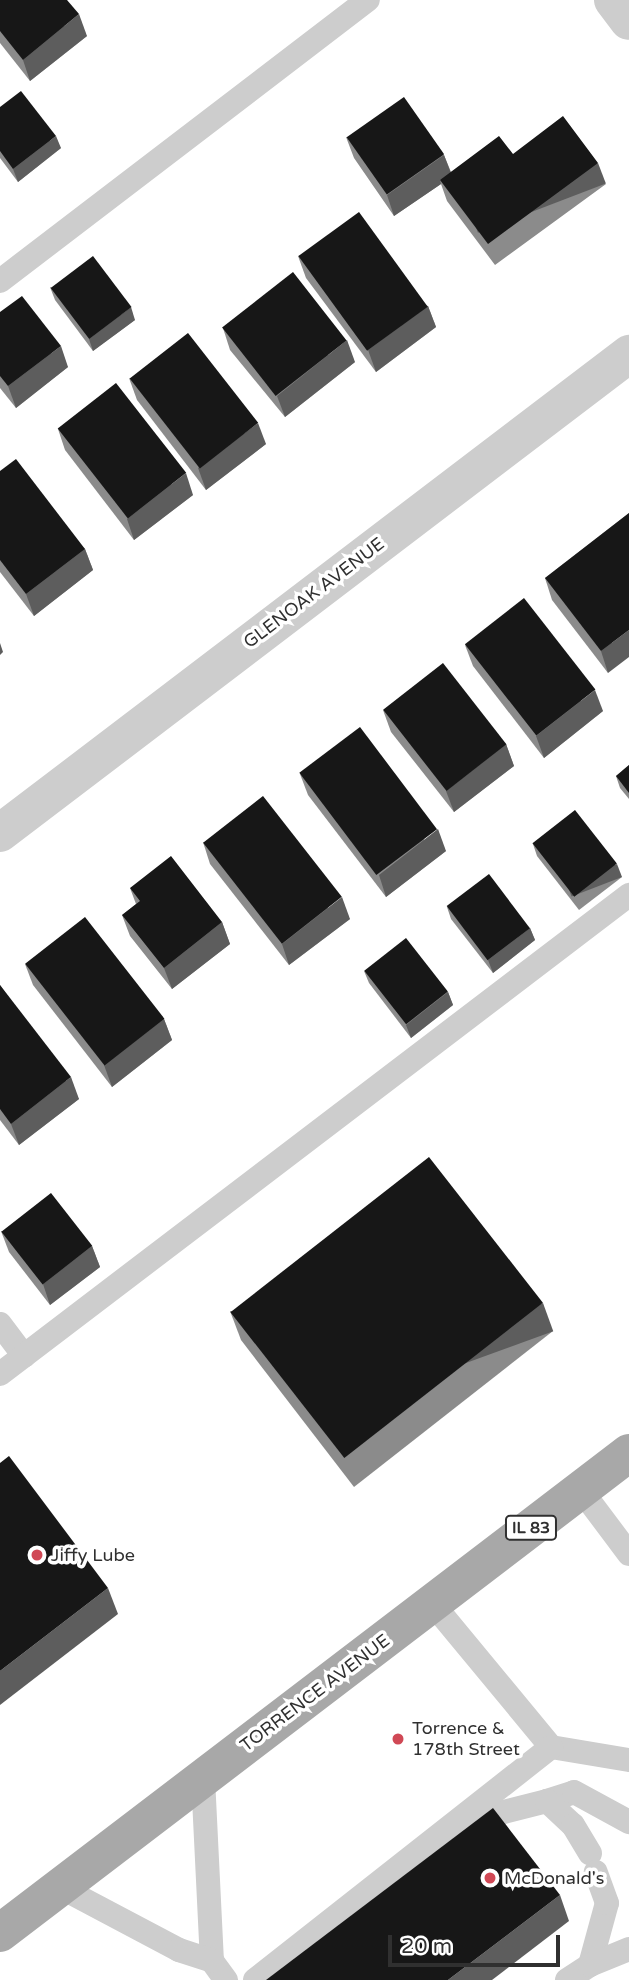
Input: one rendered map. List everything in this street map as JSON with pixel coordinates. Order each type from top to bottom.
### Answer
[{"type":"main road","name":"TORRENCE AVENUE","points":[[0,1933],[629,1453]]},
{"type":"street","points":[[613,0],[629,21]]},
{"type":"street","name":"GLENOAK AVENUE","points":[[0,833],[629,354]]},
{"type":"lane","points":[[0,281],[368,0]]},
{"type":"lane","points":[[0,1374],[629,894]]},
{"type":"lane","points":[[0,1324],[24,1356]]},
{"type":"lane","points":[[581,1490],[629,1554]]},
{"type":"lane","points":[[432,1604],[551,1747],[629,1760]]},
{"type":"lane","points":[[266,1979],[551,1747]]},
{"type":"lane","points":[[203,1778],[219,1970]]},
{"type":"lane","points":[[289,1980],[500,1814],[574,1792],[629,1822]]},
{"type":"lane","points":[[547,1801],[573,1825],[593,1862],[607,1903],[590,1965]]},
{"type":"lane","points":[[60,1887],[219,1970]]},
{"type":"lane","points":[[567,1980],[590,1965],[629,1949]]},
{"type":"building","points":[[0,0],[67,0],[79,14],[23,60],[0,31]]},
{"type":"building","points":[[21,91],[56,136],[13,169],[0,151],[0,107]]},
{"type":"building","points":[[404,97],[444,154],[387,194],[347,137]]},
{"type":"building","points":[[563,116],[598,163],[488,244],[440,180],[499,136],[513,154]]},
{"type":"building","points":[[359,212],[428,307],[367,351],[298,256]]},
{"type":"building","points":[[93,256],[132,307],[89,339],[51,288]]},
{"type":"building","points":[[293,272],[347,341],[276,396],[222,327]]},
{"type":"building","points":[[22,296],[61,346],[8,386],[0,376],[0,312]]},
{"type":"building","points":[[188,333],[258,423],[200,468],[130,379]]},
{"type":"building","points":[[116,383],[186,473],[128,518],[58,429]]},
{"type":"building","points":[[16,459],[85,549],[26,594],[0,560],[0,471]]},
{"type":"building","points":[[629,513],[629,630],[601,651],[545,578]]},
{"type":"building","points":[[524,598],[595,689],[536,736],[465,644]]},
{"type":"building","points":[[443,663],[506,744],[447,791],[383,710]]},
{"type":"building","points":[[360,727],[437,829],[376,875],[299,773]]},
{"type":"building","points":[[629,765],[629,793],[616,776]]},
{"type":"building","points":[[263,796],[342,897],[282,944],[203,843]]},
{"type":"building","points":[[575,810],[617,864],[574,897],[532,843]]},
{"type":"building","points":[[171,856],[222,922],[164,968],[122,915],[140,901],[130,888]]},
{"type":"building","points":[[489,874],[530,928],[488,960],[447,906]]},
{"type":"building","points":[[85,917],[164,1019],[105,1065],[25,964]]},
{"type":"building","points":[[406,938],[448,992],[406,1024],[364,971]]},
{"type":"building","points":[[0,985],[71,1077],[11,1124],[0,1109]]},
{"type":"building","points":[[429,1157],[543,1303],[344,1458],[230,1312]]},
{"type":"building","points":[[51,1193],[92,1246],[43,1285],[1,1232]]},
{"type":"building","name":"Jiffy Lube","points":[[9,1456],[108,1588],[0,1671],[0,1463]]},
{"type":"building","name":"McDonald's","points":[[493,1808],[560,1895],[448,1980],[266,1980]]},
{"type":"place","name":"Jiffy Lube","points":[[37,1555]]},
{"type":"place","name":"Torrence & 178th Street","points":[[398,1739]]},
{"type":"place","name":"McDonald's","points":[[490,1878]]}]
